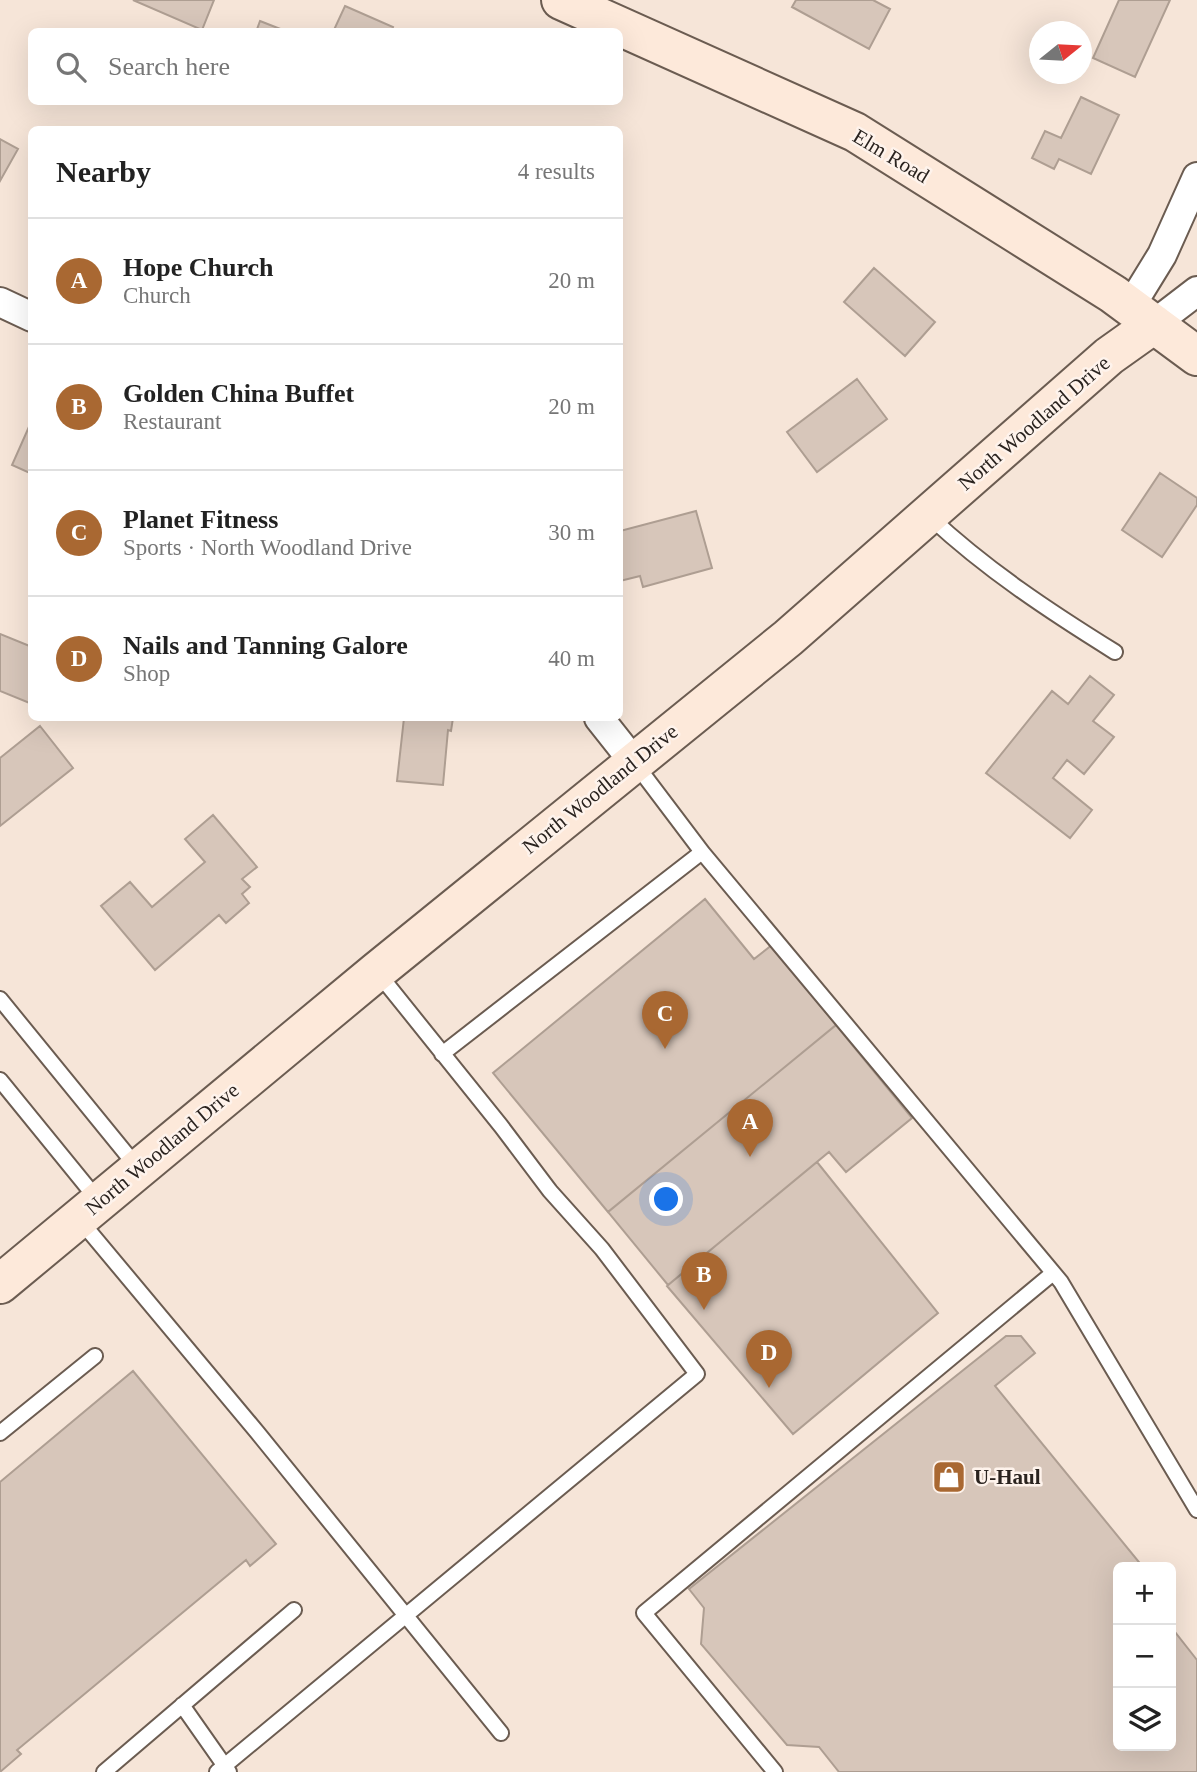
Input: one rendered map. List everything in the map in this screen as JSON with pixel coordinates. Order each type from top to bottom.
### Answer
[{"type":"street","name":"Elm Road","points":[[561,0],[855,132],[1142,315],[1197,356]]},
{"type":"street","points":[[1142,315],[1162,255],[1197,177]]},
{"type":"street","name":"North Woodland Drive","points":[[0,1284],[376,972],[788,638],[1109,356],[1142,315],[1197,291]]},
{"type":"street","points":[[0,302],[28,315]]},
{"type":"street","points":[[601,721],[634,761]]},
{"type":"lane","points":[[929,516],[981,562],[1059,617],[1115,652]]},
{"type":"lane","points":[[634,761],[702,852],[1053,1273],[1197,1510]]},
{"type":"lane","points":[[442,1054],[702,852]]},
{"type":"lane","points":[[183,1705],[224,1770],[407,1614],[697,1374],[602,1249],[550,1191],[376,972]]},
{"type":"lane","points":[[0,999],[138,1168]]},
{"type":"lane","points":[[0,1080],[88,1209],[501,1733]]},
{"type":"lane","points":[[775,1772],[645,1613],[1053,1273]]},
{"type":"lane","points":[[0,1433],[95,1356]]},
{"type":"lane","points":[[104,1772],[294,1610]]},
{"type":"building","points":[[133,0],[214,0],[203,28]]},
{"type":"building","points":[[796,0],[873,0],[890,9],[869,49],[792,7]]},
{"type":"building","points":[[1119,0],[1170,0],[1135,77],[1093,58]]},
{"type":"building","points":[[345,6],[393,27],[393,28],[335,28]]},
{"type":"building","points":[[260,21],[278,28],[257,28]]},
{"type":"building","points":[[1081,97],[1119,115],[1091,174],[1059,159],[1054,169],[1032,158],[1045,131],[1061,138]]},
{"type":"building","points":[[0,139],[18,149],[0,181]]},
{"type":"building","points":[[874,268],[935,322],[905,356],[844,302]]},
{"type":"building","points":[[857,379],[887,419],[817,472],[787,432]]},
{"type":"building","points":[[28,429],[28,472],[12,465]]},
{"type":"building","points":[[1160,473],[1197,498],[1197,505],[1162,557],[1122,530]]},
{"type":"building","points":[[696,511],[712,568],[643,587],[640,576],[623,580],[623,530]]},
{"type":"building","points":[[0,634],[28,645],[28,702],[0,691]]},
{"type":"building","points":[[1090,676],[1114,695],[1093,721],[1114,737],[1084,774],[1067,760],[1053,778],[1092,810],[1070,838],[986,773],[1052,691],[1068,704]]},
{"type":"building","points":[[404,721],[453,721],[451,731],[448,730],[443,785],[397,781]]},
{"type":"building","points":[[40,726],[73,768],[0,826],[0,758]]},
{"type":"building","points":[[213,815],[257,867],[242,879],[250,887],[242,894],[249,903],[226,923],[219,915],[155,970],[101,906],[130,882],[152,907],[205,862],[185,839]]},
{"type":"building","points":[[705,899],[754,959],[772,945],[836,1025],[608,1212],[493,1073]]},
{"type":"building","points":[[836,1025],[912,1118],[846,1172],[829,1152],[668,1285],[608,1212]]},
{"type":"building","points":[[817,1162],[938,1313],[793,1434],[667,1286]]},
{"type":"building","name":"U-Haul","points":[[1006,1336],[1021,1336],[1035,1353],[995,1386],[1139,1562],[1113,1562],[1113,1751],[1176,1751],[1176,1633],[1197,1660],[1197,1772],[839,1772],[819,1747],[787,1745],[701,1644],[704,1608],[689,1589]]},
{"type":"building","points":[[133,1371],[276,1544],[250,1566],[246,1560],[17,1750],[21,1754],[0,1772],[0,1482]]},
{"type":"place","name":"Planet Fitness","points":[[665,1049]]},
{"type":"place","name":"Hope Church","points":[[750,1157]]},
{"type":"place","name":"Golden China Buffet","points":[[704,1310]]},
{"type":"place","name":"Nails and Tanning Galore","points":[[769,1388]]},
{"type":"place","name":"U-Haul","points":[[949,1477]]}]
